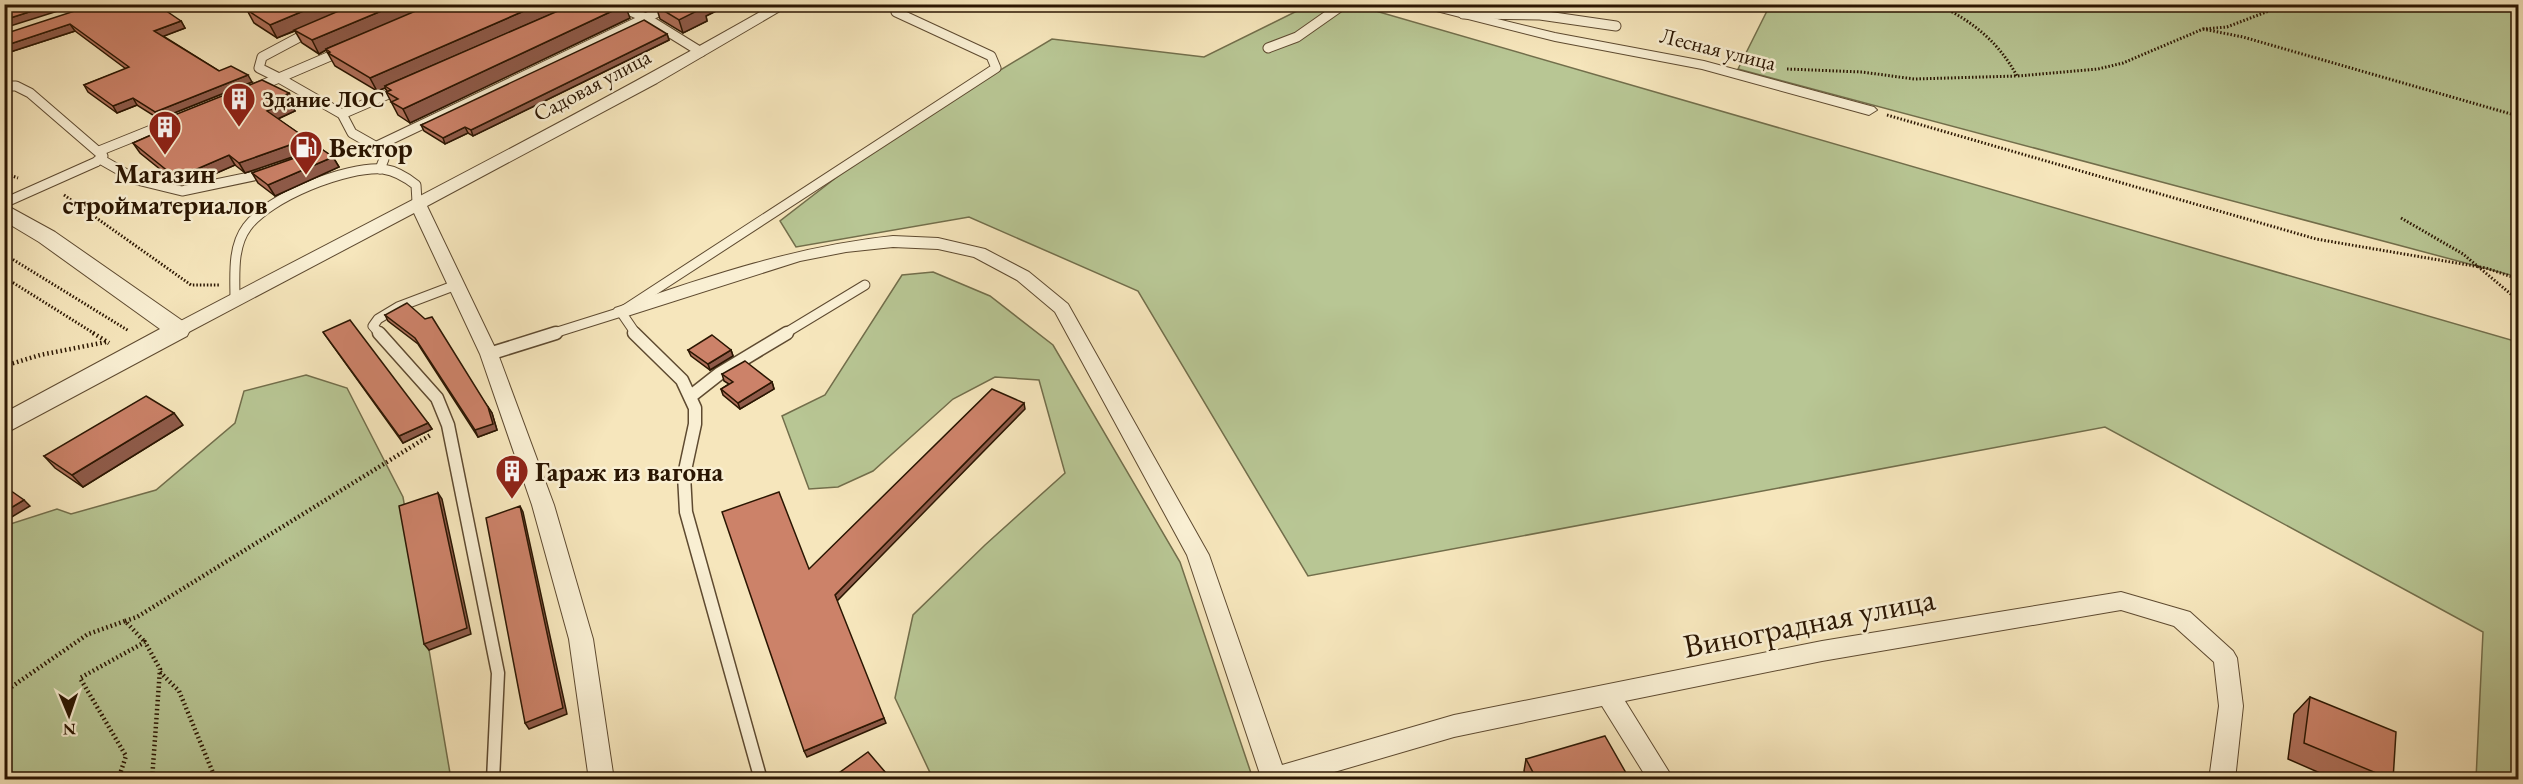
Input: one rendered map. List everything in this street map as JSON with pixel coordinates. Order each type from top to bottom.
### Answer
[{"type":"street","name":"Садовая улица","points":[[178,330],[235,290],[417,202],[701,52],[785,4]]},
{"type":"street","name":"Лесная улица","points":[[1416,4],[1454,15],[1704,65],[1869,110]]},
{"type":"street","points":[[417,202],[489,354],[543,505],[578,628],[602,780]]},
{"type":"street","points":[[4,211],[47,237],[178,330],[151,344],[115,351],[4,425]]},
{"type":"street","name":"Виноградная улица","points":[[621,312],[814,253],[877,242],[923,240],[979,253],[1028,278],[1062,308],[1198,555],[1274,778],[1454,726],[1822,651],[2121,601],[2182,619],[2226,658],[2231,706],[2222,780]]},
{"type":"street","points":[[1608,695],[1662,780]]},
{"type":"lane","points":[[614,4],[646,18],[701,52]]},
{"type":"lane","points":[[375,147],[675,4]]},
{"type":"lane","points":[[489,354],[621,312],[996,68],[991,56],[896,12],[908,4]]},
{"type":"lane","points":[[1268,48],[1297,37],[1344,4]]},
{"type":"lane","points":[[1454,15],[1513,11],[1541,13],[1616,26]]},
{"type":"lane","points":[[324,26],[282,44],[262,57],[260,68],[342,114],[345,127],[354,138],[382,150],[384,159],[380,169]]},
{"type":"lane","points":[[247,91],[355,46]]},
{"type":"lane","points":[[4,86],[16,86],[30,93],[99,155],[137,180],[182,191],[281,168]]},
{"type":"lane","points":[[342,114],[408,86]]},
{"type":"lane","points":[[4,203],[99,155],[193,113]]},
{"type":"lane","points":[[235,290],[235,261],[247,228],[274,204],[352,171],[380,169],[402,174],[416,185],[417,202]]},
{"type":"lane","points":[[456,285],[386,313],[375,320],[372,326],[437,398],[448,425],[498,673],[497,733],[493,780]]},
{"type":"lane","points":[[691,396],[719,374],[865,285]]},
{"type":"lane","points":[[621,312],[626,325],[653,348],[687,386],[695,407],[695,424],[684,475],[686,512],[761,780]]},
{"type":"path","points":[[1937,4],[1970,21],[1980,29],[2009,59],[2017,76]]},
{"type":"path","points":[[1777,69],[1862,72],[1914,79],[2017,76],[2098,69],[2123,63],[2204,29],[2227,27],[2287,4]]},
{"type":"path","points":[[2204,29],[2243,37],[2518,116]]},
{"type":"path","points":[[1869,110],[2316,239],[2486,268],[2518,279]]},
{"type":"path","points":[[4,173],[63,193],[113,232],[191,285],[235,290]]},
{"type":"path","points":[[2401,218],[2450,242],[2486,268],[2518,300]]},
{"type":"path","points":[[4,254],[151,344]]},
{"type":"path","points":[[4,277],[115,351]]},
{"type":"path","points":[[4,366],[40,355],[115,351]]},
{"type":"path","points":[[4,692],[88,634],[136,617],[448,425]]},
{"type":"path","points":[[125,621],[145,642],[160,672],[178,691],[216,780]]},
{"type":"path","points":[[118,780],[126,756],[80,678],[145,642]]},
{"type":"path","points":[[152,780],[160,672]]},
{"type":"green space","points":[[1309,5],[1355,5],[2518,342],[2518,779],[2476,779],[2483,632],[2105,427],[1308,576],[1138,291],[969,217],[796,247],[780,221],[886,139],[1052,39],[1204,57]]},
{"type":"green space","points":[[1770,5],[2518,5],[2518,277],[1738,69]]},
{"type":"green space","points":[[933,272],[990,296],[1053,345],[1180,562],[1253,779],[933,779],[895,698],[913,615],[985,545],[1065,473],[1039,380],[995,377],[953,399],[873,471],[838,487],[809,489],[782,416],[825,395],[902,275]]},
{"type":"green space","points":[[306,375],[347,388],[403,497],[451,779],[5,779],[4,526],[57,509],[71,514],[156,490],[235,423],[244,391]]},
{"type":"building","points":[[15,4],[54,4],[4,20],[4,9]]},
{"type":"building","points":[[96,4],[156,4],[181,21],[154,31],[219,71],[231,66],[248,75],[155,112],[133,98],[113,106],[84,85],[129,67],[70,24],[4,46],[4,34]]},
{"type":"building","points":[[262,4],[320,4],[270,25],[247,10]]},
{"type":"building","points":[[355,4],[398,4],[312,40],[294,30]]},
{"type":"building","points":[[432,4],[540,4],[370,78],[328,53],[330,52],[326,49]]},
{"type":"building","points":[[574,4],[625,5],[403,109],[391,102],[398,99],[386,92],[391,90],[385,86]]},
{"type":"building","points":[[658,4],[699,4],[703,8],[679,20],[656,6]]},
{"type":"building","points":[[644,20],[667,34],[471,130],[465,127],[443,138],[421,125]]},
{"type":"building","points":[[262,80],[289,93],[282,97],[289,101],[267,111],[333,157],[268,185],[252,173],[303,155],[307,150],[305,144],[298,142],[239,163],[229,155],[190,172],[169,172],[133,143],[176,124],[167,118]]},
{"type":"building","points":[[407,303],[425,319],[432,317],[488,407],[493,424],[475,430],[415,338],[385,315]]},
{"type":"building","points":[[350,320],[428,423],[399,436],[323,332]]},
{"type":"building","points":[[712,335],[731,350],[708,364],[688,350]]},
{"type":"building","points":[[745,361],[772,382],[738,403],[721,389],[733,382],[722,374]]},
{"type":"building","points":[[992,389],[1024,403],[835,595],[884,718],[804,751],[722,512],[779,492],[809,569]]},
{"type":"building","points":[[146,396],[174,413],[72,475],[44,456]]},
{"type":"building","points":[[4,486],[24,500],[4,512]]},
{"type":"building","points":[[438,493],[467,628],[424,644],[399,506]]},
{"type":"building","points":[[520,506],[563,708],[525,723],[486,518]]},
{"type":"building","points":[[2310,697],[2396,732],[2393,780],[2304,743]]},
{"type":"building","points":[[1605,736],[1630,780],[1537,780],[1526,759]]},
{"type":"building","points":[[868,752],[892,780],[829,780]]},
{"type":"building","points":[[533,773],[534,780],[518,780]]},
{"type":"place","name":"Здание ЛОС","points":[[239,128]]},
{"type":"place","name":"Магазин стройматериалов","points":[[165,156]]},
{"type":"place","name":"Вектор","points":[[306,176]]},
{"type":"place","name":"Гараж из вагона","points":[[512,500]]}]
